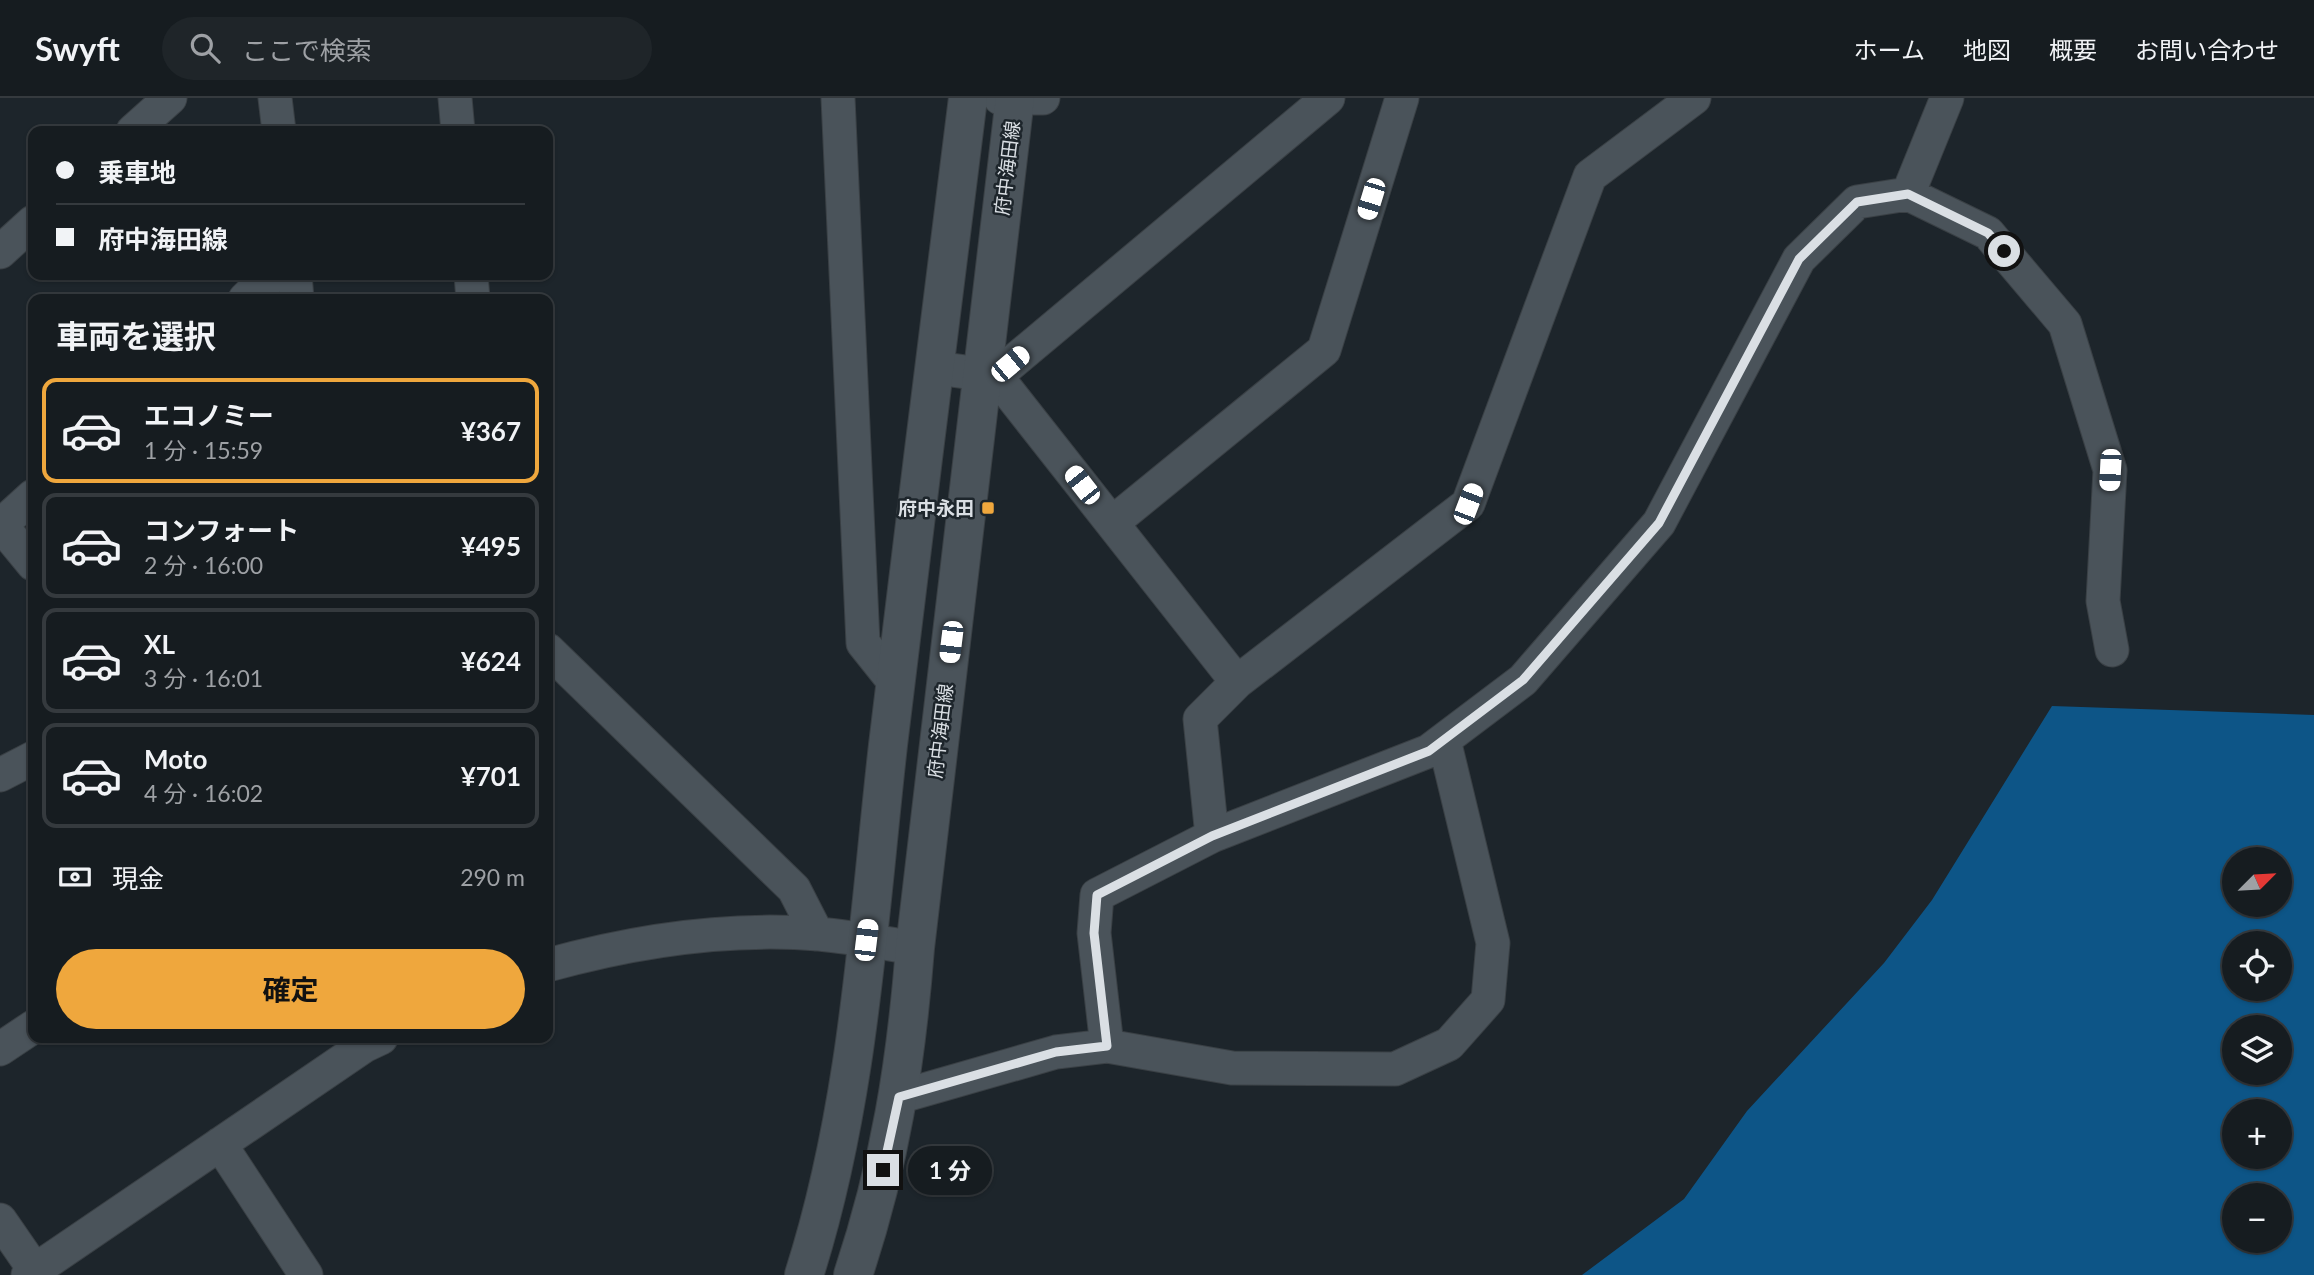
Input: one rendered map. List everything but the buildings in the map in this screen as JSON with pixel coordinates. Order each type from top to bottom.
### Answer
[{"type":"main road","points":[[804,1275],[841,1142],[856,1045],[895,683],[968,98]]},
{"type":"main road","name":"府中海田線","points":[[853,1275],[877,1195],[907,1048],[915,948],[990,375],[1018,99]]},
{"type":"street","points":[[139,126],[170,98]]},
{"type":"street","points":[[275,98],[278,126]]},
{"type":"street","points":[[455,98],[458,126]]},
{"type":"street","points":[[838,98],[863,643],[895,683]]},
{"type":"street","points":[[990,375],[1328,98]]},
{"type":"street","points":[[1112,523],[1324,350],[1402,98]]},
{"type":"street","points":[[1212,836],[1200,719],[1237,682],[1468,504],[1590,176],[1694,98]]},
{"type":"street","points":[[1908,194],[1947,98]]},
{"type":"street","points":[[1107,1046],[1094,933],[1097,895],[1212,836],[1429,751],[1523,680],[1659,523],[1799,259],[1857,202],[1908,194],[1988,233],[2065,324],[2110,470],[2103,601],[2112,650]]},
{"type":"street","points":[[0,252],[28,227]]},
{"type":"street","points":[[249,294],[264,280]]},
{"type":"street","points":[[936,368],[990,375],[1112,523],[1237,682]]},
{"type":"street","points":[[28,500],[0,524],[28,558]]},
{"type":"street","points":[[553,655],[794,889],[817,934]]},
{"type":"street","points":[[899,1097],[1056,1052],[1107,1046],[1232,1068],[1395,1069],[1449,1044],[1488,1000],[1493,943],[1444,740]]},
{"type":"street","points":[[0,775],[28,761]]},
{"type":"street","points":[[553,964],[607,948],[745,933],[817,934],[915,948]]},
{"type":"street","points":[[0,1049],[28,1030]]},
{"type":"street","points":[[0,1220],[33,1274],[220,1144],[373,1043]]},
{"type":"street","points":[[220,1144],[306,1275]]},
{"type":"shaded area","points":[[2052,706],[2314,715],[2314,1275],[1582,1275],[1684,1199],[1747,1111],[1884,963],[1932,900]]},
{"type":"place","name":"府中永田","points":[[988,508]]},
{"type":"route","points":[[883,1170],[899,1097],[1056,1052],[1107,1046],[1094,933],[1097,895],[1212,836],[1429,751],[1523,680],[1659,523],[1799,259],[1857,202],[1908,194],[1988,233],[2004,251]]}]
